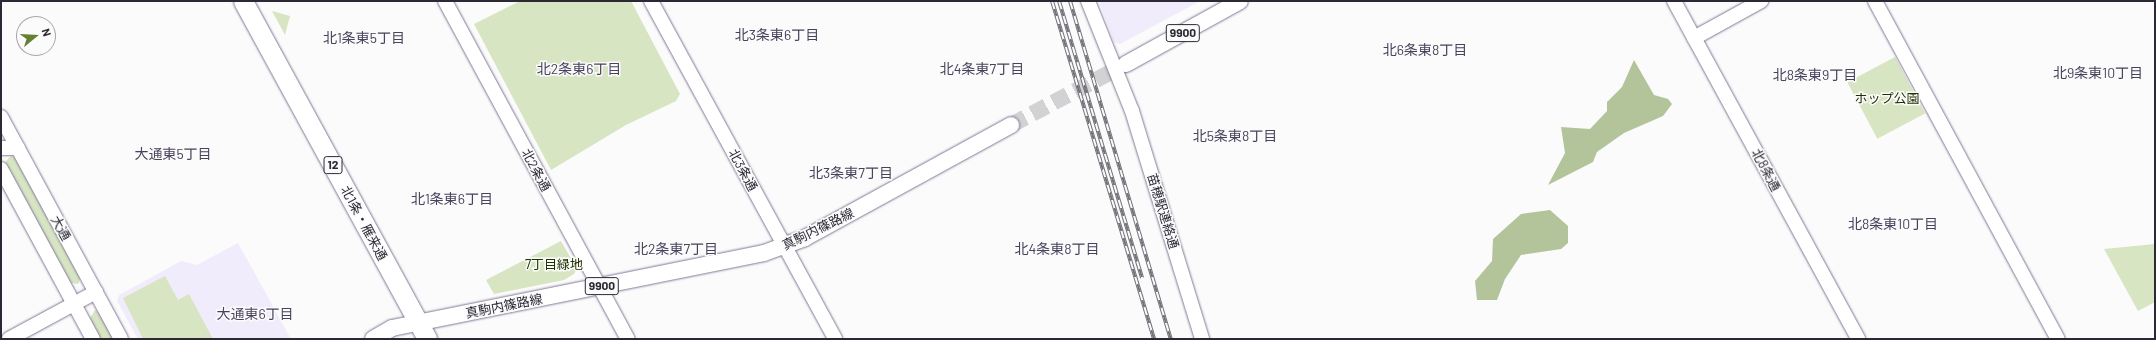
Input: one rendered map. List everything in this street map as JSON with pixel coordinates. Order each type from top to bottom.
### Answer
[{"type":"highway","name":"北1条・雁来通","points":[[243,1],[422,331]]},
{"type":"main road","name":"9900","points":[[1126,64],[1240,1]]},
{"type":"main road","name":"真駒内篠路線","points":[[372,339],[392,328],[422,331],[600,287],[764,254],[805,238],[1011,125]]},
{"type":"main road","points":[[402,339],[422,331]]},
{"type":"street","name":"北2条通","points":[[445,1],[628,339]]},
{"type":"street","name":"北3条通","points":[[651,1],[835,339]]},
{"type":"street","name":"苗穂駅連絡通","points":[[1088,1],[1121,83],[1202,339]]},
{"type":"street","name":"北8条通","points":[[1674,1],[1858,339]]},
{"type":"street","points":[[1694,38],[1761,1]]},
{"type":"street","points":[[1875,1],[2058,339]]},
{"type":"street","name":"大通","points":[[1,117],[121,339]]},
{"type":"street","points":[[1,148],[18,148]]},
{"type":"street","name":"大通","points":[[1,169],[93,339]]},
{"type":"street","points":[[9,339],[96,292]]},
{"type":"shaded area","points":[[1099,1],[1200,1],[1120,44],[1114,42]]},
{"type":"shaded area","points":[[238,243],[291,339],[138,339],[117,301],[119,295],[181,261],[197,265]]},
{"type":"green space","points":[[520,1],[631,1],[680,94],[676,101],[626,125],[551,170],[474,24]]},
{"type":"green space","points":[[272,11],[290,16],[285,35]]},
{"type":"green space","name":"ホップ公園","points":[[1895,57],[1925,114],[1877,139],[1847,82]]},
{"type":"green space","points":[[1634,60],[1654,95],[1668,99],[1672,104],[1663,116],[1624,133],[1597,152],[1593,162],[1548,185],[1565,153],[1561,127],[1590,129],[1607,111],[1607,102],[1622,87]]},
{"type":"green space","points":[[11,156],[15,158],[81,278],[78,284],[71,283],[5,162]]},
{"type":"green space","points":[[1550,210],[1568,226],[1568,243],[1561,249],[1521,255],[1505,279],[1497,300],[1477,300],[1475,281],[1492,261],[1493,239],[1521,214]]},
{"type":"green space","name":"7丁目緑地","points":[[561,241],[577,269],[574,274],[564,280],[494,294],[486,280]]},
{"type":"green space","points":[[2155,244],[2155,302],[2138,311],[2104,249]]},
{"type":"green space","points":[[165,276],[178,300],[189,294],[213,339],[143,339],[123,298]]},
{"type":"green space","points":[[95,310],[99,313],[114,339],[101,339],[90,318]]},
{"type":"tunnel","points":[[1011,125],[1126,64]]},
{"type":"railway","points":[[1052,1],[1154,339]]},
{"type":"railway","points":[[1059,1],[1142,278]]},
{"type":"railway","points":[[1070,1],[1171,339]]},
{"type":"district","name":"北3条東6丁目","points":[[777,35]]},
{"type":"district","name":"北1条東5丁目","points":[[364,38]]},
{"type":"district","name":"北6条東8丁目","points":[[1425,50]]},
{"type":"district","name":"北2条東6丁目","points":[[579,69]]},
{"type":"district","name":"北4条東7丁目","points":[[982,69]]},
{"type":"district","name":"北9条東10丁目","points":[[2098,73]]},
{"type":"district","name":"北8条東9丁目","points":[[1815,75]]},
{"type":"district","name":"北5条東8丁目","points":[[1235,136]]},
{"type":"district","name":"大通東5丁目","points":[[173,154]]},
{"type":"district","name":"北3条東7丁目","points":[[851,173]]},
{"type":"district","name":"北1条東6丁目","points":[[452,199]]},
{"type":"district","name":"北8条東10丁目","points":[[1893,224]]},
{"type":"district","name":"北2条東7丁目","points":[[676,249]]},
{"type":"district","name":"北4条東8丁目","points":[[1057,249]]},
{"type":"district","name":"大通東6丁目","points":[[255,314]]}]
